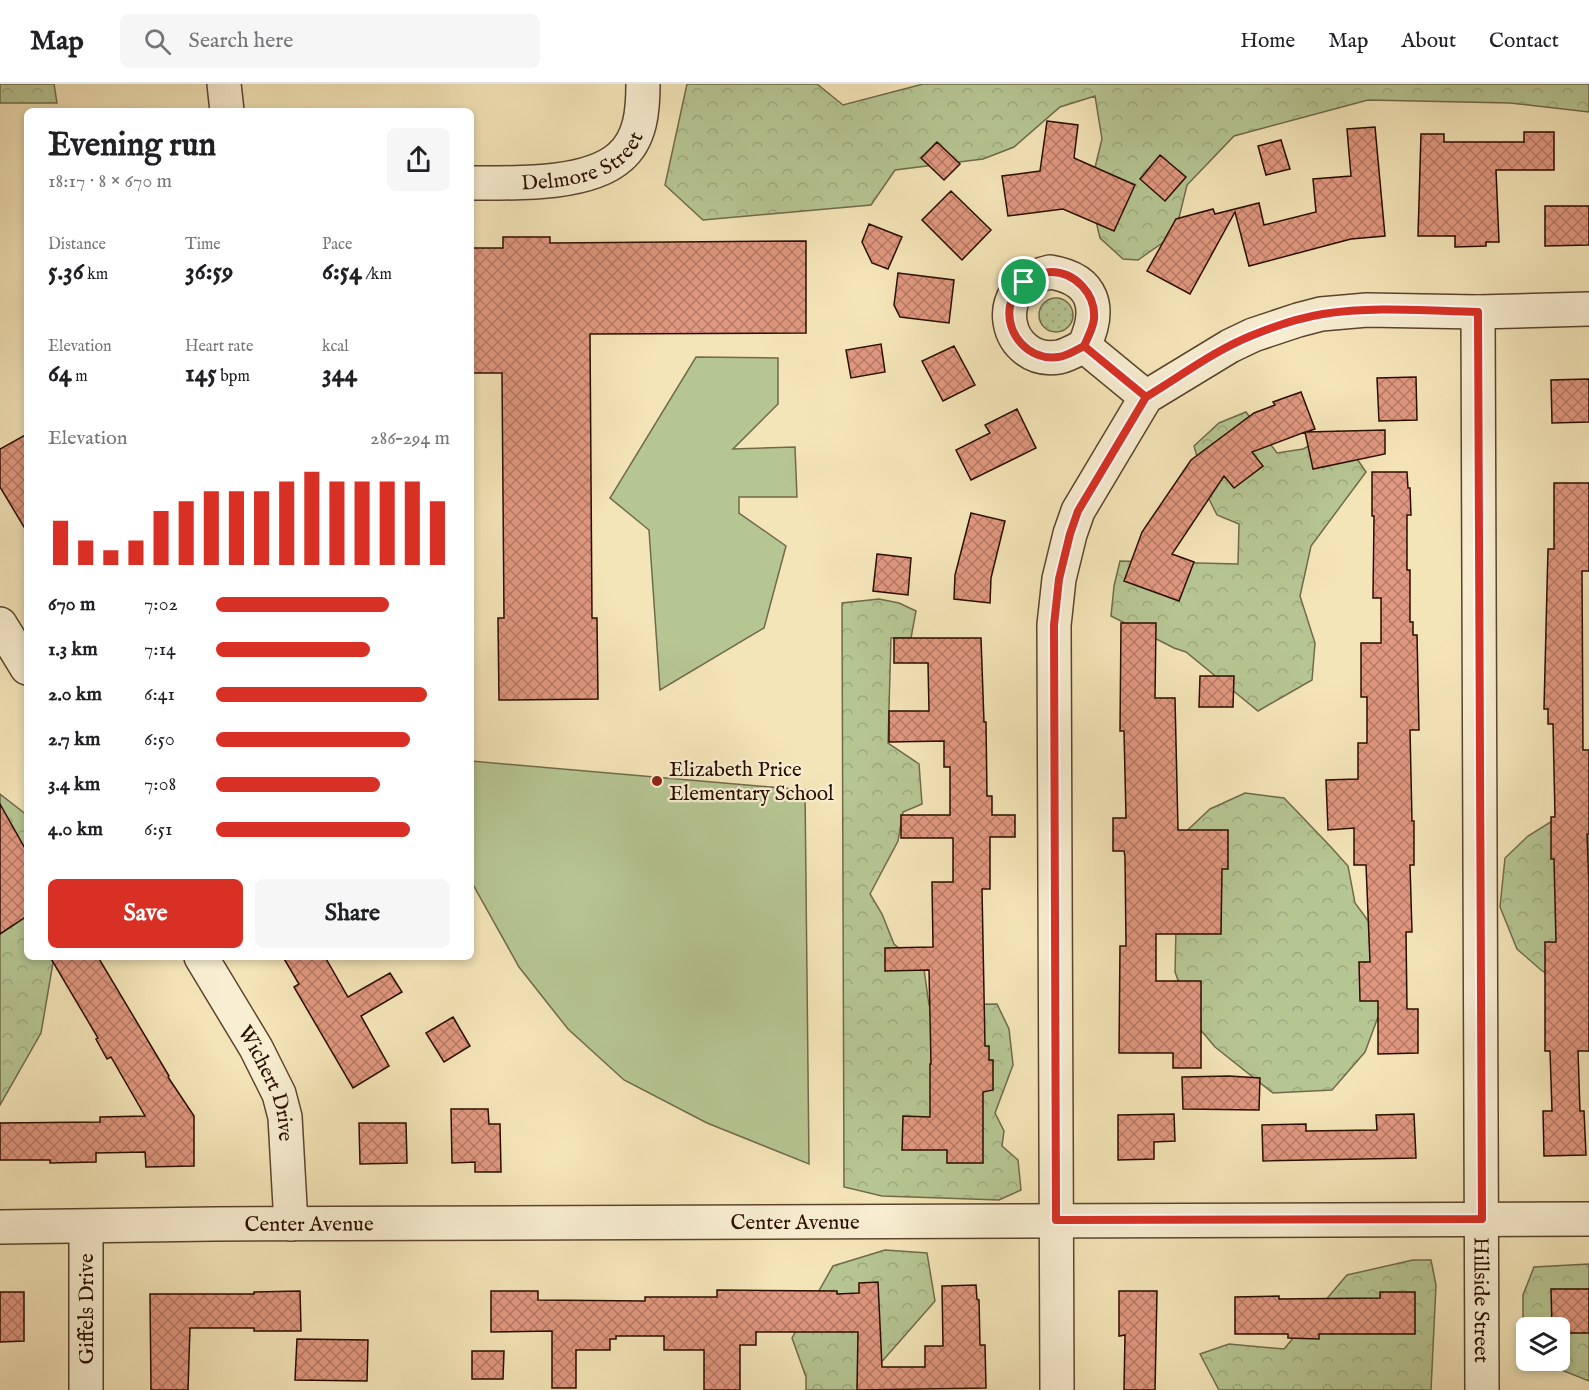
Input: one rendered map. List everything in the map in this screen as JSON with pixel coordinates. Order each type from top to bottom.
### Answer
[{"type":"street","points":[[224,84],[227,108]]},
{"type":"street","name":"Delmore Street","points":[[474,183],[550,182],[594,171],[620,158],[632,142],[641,119],[643,90]]},
{"type":"street","points":[[1057,1390],[1054,625],[1059,579],[1078,511],[1146,397],[1230,346],[1253,335],[1321,314],[1367,310],[1478,312],[1589,309]]},
{"type":"street","name":"Hillside Street","points":[[1478,312],[1482,1390]]},
{"type":"street","points":[[1084,346],[1146,397]]},
{"type":"street","points":[[0,624],[24,663]]},
{"type":"street","name":"Wichert Drive","points":[[203,960],[256,1048],[279,1094],[285,1117],[291,1224]]},
{"type":"street","name":"Center Avenue","points":[[0,1227],[1589,1219]]},
{"type":"street","name":"Giffels Drive","points":[[86,1228],[86,1390]]},
{"type":"green space","points":[[0,84],[54,84],[57,103],[0,103]]},
{"type":"green space","points":[[687,84],[817,84],[843,105],[923,84],[1589,84],[1589,112],[1510,103],[1368,100],[1234,136],[1187,185],[1175,234],[1138,260],[1123,259],[1100,238],[1089,192],[1102,139],[1095,96],[1060,107],[1014,147],[983,159],[895,170],[871,205],[703,220],[665,185]]},
{"type":"green space","points":[[1056,298],[1068,303],[1073,315],[1068,327],[1056,332],[1044,327],[1039,315],[1044,303]]},
{"type":"green space","points":[[696,357],[778,358],[778,404],[733,449],[795,447],[797,497],[739,497],[739,513],[786,546],[764,628],[660,690],[649,530],[610,498]]},
{"type":"green space","points":[[1246,412],[1277,453],[1303,449],[1338,431],[1366,472],[1311,546],[1300,596],[1315,643],[1312,680],[1258,711],[1186,652],[1111,616],[1114,586],[1120,561],[1238,564],[1239,524],[1217,515],[1209,499],[1194,446],[1219,423]]},
{"type":"green space","points":[[879,599],[899,603],[916,611],[911,638],[891,638],[888,743],[919,764],[922,804],[903,812],[898,841],[870,894],[882,914],[894,944],[924,969],[929,1005],[997,1004],[1009,1029],[1013,1065],[995,1113],[1004,1131],[1002,1146],[1018,1160],[1021,1190],[999,1200],[882,1196],[844,1187],[842,603]]},
{"type":"green space","points":[[474,761],[805,790],[809,1164],[707,1123],[624,1080],[568,1029],[519,967],[474,886]]},
{"type":"green space","points":[[1245,793],[1284,798],[1330,846],[1348,866],[1355,903],[1383,941],[1378,1017],[1365,1052],[1332,1090],[1273,1093],[1215,1047],[1194,1022],[1175,972],[1178,839],[1210,809]]},
{"type":"green space","points":[[0,794],[24,813],[24,960],[53,960],[41,1033],[0,1105]]},
{"type":"green space","points":[[1589,798],[1589,1002],[1541,970],[1517,949],[1500,907],[1505,858],[1528,836]]},
{"type":"green space","points":[[885,1250],[927,1253],[935,1301],[857,1390],[806,1390],[806,1377],[792,1338],[833,1266]]},
{"type":"green space","points":[[1413,1260],[1431,1260],[1436,1285],[1431,1390],[1219,1390],[1200,1354],[1229,1344],[1284,1349],[1347,1275]]},
{"type":"green space","points":[[1589,1264],[1589,1381],[1564,1371],[1570,1371],[1570,1317],[1523,1317],[1523,1295],[1534,1267]]},
{"type":"building","points":[[1047,121],[1078,125],[1074,158],[1135,185],[1114,231],[1063,209],[1008,216],[1002,176],[1040,171]]},
{"type":"building","points":[[1375,127],[1385,236],[1351,239],[1249,266],[1235,212],[1190,294],[1147,271],[1176,219],[1213,209],[1215,214],[1259,203],[1264,225],[1316,212],[1313,179],[1351,176],[1347,129]]},
{"type":"building","points":[[1524,132],[1554,132],[1554,170],[1496,170],[1499,242],[1486,242],[1486,246],[1455,247],[1455,236],[1418,236],[1421,134],[1444,134],[1444,142],[1524,142]]},
{"type":"building","points":[[1281,140],[1290,169],[1266,175],[1258,146]]},
{"type":"building","points":[[937,142],[960,164],[944,180],[921,158]]},
{"type":"building","points":[[1160,155],[1186,177],[1165,201],[1140,179]]},
{"type":"building","points":[[951,191],[991,230],[962,260],[922,220]]},
{"type":"building","points":[[1545,206],[1589,206],[1589,245],[1545,246]]},
{"type":"building","points":[[869,224],[902,237],[888,269],[872,263],[862,242]]},
{"type":"building","points":[[503,237],[550,237],[550,243],[806,241],[806,333],[590,334],[592,618],[597,618],[598,699],[499,700],[498,618],[504,618],[502,373],[474,373],[474,248],[503,248]]},
{"type":"building","points":[[898,273],[954,280],[949,323],[900,317],[894,305]]},
{"type":"building","points":[[881,344],[885,372],[851,378],[846,350]]},
{"type":"building","points":[[954,346],[975,385],[943,401],[922,361]]},
{"type":"building","points":[[1416,377],[1417,420],[1379,421],[1377,378]]},
{"type":"building","points":[[1589,379],[1589,422],[1552,423],[1551,380]]},
{"type":"building","points":[[1301,392],[1315,429],[1306,432],[1385,430],[1385,454],[1313,469],[1305,432],[1252,452],[1263,466],[1234,488],[1224,476],[1172,554],[1194,562],[1179,601],[1124,581],[1142,532],[1191,460],[1254,413],[1275,405],[1273,402]]},
{"type":"building","points":[[1017,409],[1036,448],[971,480],[956,450],[990,433],[985,425]]},
{"type":"building","points":[[24,436],[24,527],[0,487],[0,449]]},
{"type":"building","points":[[1372,472],[1407,472],[1408,488],[1410,488],[1411,515],[1407,515],[1407,570],[1410,570],[1410,622],[1413,622],[1413,635],[1417,635],[1419,730],[1410,730],[1414,865],[1410,865],[1412,932],[1406,932],[1407,1009],[1418,1009],[1418,1053],[1378,1054],[1378,1001],[1360,1001],[1359,962],[1370,962],[1366,865],[1354,865],[1354,828],[1328,830],[1326,780],[1358,779],[1358,743],[1367,743],[1367,697],[1361,697],[1361,643],[1381,643],[1381,598],[1373,598]]},
{"type":"building","points":[[1554,483],[1589,483],[1589,571],[1582,571],[1583,750],[1589,750],[1589,834],[1587,834],[1589,1051],[1578,1051],[1580,1111],[1584,1111],[1586,1155],[1544,1156],[1543,1111],[1552,1111],[1550,1051],[1545,1051],[1545,942],[1556,942],[1554,859],[1551,859],[1551,817],[1555,817],[1553,724],[1548,724],[1548,709],[1544,709],[1548,549],[1554,549]]},
{"type":"building","points":[[971,513],[1005,521],[991,578],[990,603],[954,599],[955,575]]},
{"type":"building","points":[[877,554],[911,558],[908,595],[873,591]]},
{"type":"building","points":[[1121,623],[1156,623],[1155,698],[1175,698],[1178,830],[1228,830],[1228,869],[1222,869],[1221,934],[1156,934],[1156,981],[1201,981],[1201,1068],[1173,1068],[1173,1053],[1119,1053],[1120,946],[1126,946],[1125,857],[1124,851],[1113,851],[1113,818],[1126,818],[1124,731],[1120,731]]},
{"type":"building","points":[[894,638],[981,638],[984,722],[986,722],[987,796],[992,796],[992,815],[1015,815],[1015,837],[990,837],[990,889],[982,889],[985,1046],[989,1046],[989,1060],[993,1060],[993,1090],[983,1092],[983,1163],[947,1163],[947,1150],[902,1150],[903,1116],[930,1117],[929,970],[885,971],[885,948],[933,947],[932,882],[953,882],[953,838],[901,838],[901,815],[950,815],[950,767],[944,767],[944,741],[889,742],[889,711],[929,711],[928,663],[894,663]]},
{"type":"building","points":[[1200,676],[1234,676],[1233,707],[1199,707]]},
{"type":"building","points":[[0,804],[24,847],[24,918],[0,934]]},
{"type":"building","points":[[52,960],[100,960],[168,1077],[194,1116],[194,1166],[146,1167],[145,1152],[96,1153],[96,1162],[50,1163],[50,1160],[0,1160],[0,1123],[100,1122],[100,1117],[145,1116],[111,1057],[107,1059],[96,1039],[98,1038]]},
{"type":"building","points":[[285,960],[327,960],[348,997],[390,973],[402,992],[361,1016],[389,1066],[353,1088],[294,987],[299,984]]},
{"type":"building","points":[[453,1017],[470,1046],[444,1062],[426,1033]]},
{"type":"building","points":[[1182,1077],[1260,1078],[1259,1110],[1183,1109]]},
{"type":"building","points":[[451,1109],[488,1109],[489,1124],[500,1124],[501,1172],[475,1172],[475,1162],[452,1163]]},
{"type":"building","points":[[1174,1114],[1175,1141],[1154,1142],[1154,1159],[1118,1160],[1118,1115]]},
{"type":"building","points":[[1414,1114],[1416,1158],[1263,1161],[1262,1125],[1306,1124],[1306,1131],[1377,1130],[1376,1115]]},
{"type":"building","points":[[359,1123],[406,1123],[407,1163],[360,1164]]},
{"type":"building","points":[[878,1282],[882,1367],[925,1367],[925,1346],[943,1346],[942,1286],[976,1285],[979,1300],[980,1345],[985,1345],[986,1388],[857,1390],[858,1332],[756,1332],[756,1345],[740,1345],[740,1390],[704,1390],[704,1350],[664,1350],[664,1336],[616,1336],[616,1339],[610,1339],[610,1350],[576,1350],[576,1388],[552,1388],[552,1331],[491,1332],[491,1291],[538,1291],[538,1300],[645,1301],[645,1297],[717,1297],[717,1290],[859,1293],[859,1283]]},
{"type":"building","points":[[1551,1289],[1589,1289],[1589,1333],[1570,1333],[1570,1317],[1552,1317]]},
{"type":"building","points":[[300,1291],[301,1331],[190,1328],[188,1390],[151,1390],[150,1294],[254,1294],[254,1292]]},
{"type":"building","points":[[1119,1291],[1157,1291],[1155,1390],[1124,1390],[1125,1335],[1119,1336]]},
{"type":"building","points":[[0,1292],[24,1292],[24,1341],[0,1342]]},
{"type":"building","points":[[1380,1292],[1415,1292],[1415,1334],[1319,1334],[1319,1339],[1288,1338],[1288,1334],[1235,1334],[1235,1297],[1380,1298]]},
{"type":"building","points":[[297,1339],[368,1340],[367,1381],[295,1380]]},
{"type":"building","points":[[472,1351],[504,1351],[503,1379],[472,1379]]},
{"type":"place","name":"Elizabeth Price Elementary School","points":[[657,781]]},
{"type":"route","points":[[1024,282],[1015,292],[1010,305],[1009,319],[1012,332],[1020,344],[1031,352],[1058,357],[1084,346],[1128,382],[1146,397],[1230,346],[1253,335],[1321,314],[1367,310],[1478,312],[1482,1219],[1056,1220],[1054,625],[1059,579],[1078,511],[1146,397],[1084,346],[1094,319],[1093,304],[1087,291],[1077,281],[1064,274],[1050,272],[1036,275],[1024,282]]}]
